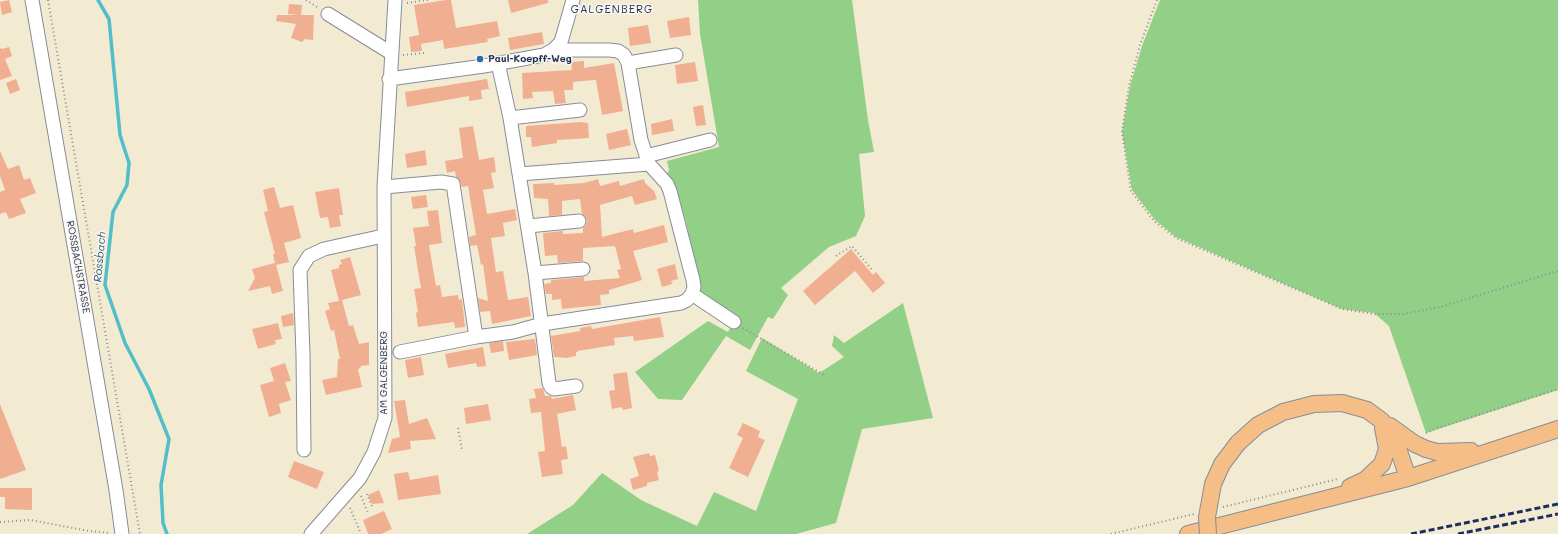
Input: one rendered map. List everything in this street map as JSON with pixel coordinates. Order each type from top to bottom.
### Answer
[{"type":"main road","points":[[1208,534],[1207,517],[1213,484],[1222,464],[1238,443],[1258,425],[1282,412],[1314,404],[1342,403],[1367,410],[1415,444],[1437,452],[1458,452],[1498,448]]},
{"type":"main road","points":[[1382,421],[1395,439],[1408,478]]},
{"type":"main road","points":[[1327,499],[1365,480],[1382,464],[1387,449],[1382,421]]},
{"type":"main road","points":[[1188,534],[1408,478],[1558,429]]},
{"type":"street","name":"ROSSBACHSTRASSE","points":[[32,0],[113,475],[116,534]]},
{"type":"street","points":[[390,79],[544,55],[553,50],[561,42],[573,0]]},
{"type":"street","name":"AM GALGENBERG","points":[[311,534],[360,478],[374,452],[385,418],[383,236],[384,187],[395,3]]},
{"type":"street","points":[[328,14],[391,53]]},
{"type":"street","points":[[553,50],[609,50],[618,51],[624,55],[628,63],[641,140],[648,160],[667,184],[670,191],[693,280],[694,287],[692,294],[734,322]]},
{"type":"street","points":[[628,63],[676,55]]},
{"type":"street","points":[[498,63],[510,118],[528,226],[549,383],[554,389],[576,386]]},
{"type":"street","points":[[510,118],[580,110]]},
{"type":"street","points":[[519,174],[648,160],[710,140]]},
{"type":"street","points":[[384,187],[442,182],[453,184],[476,337]]},
{"type":"street","points":[[528,226],[579,222]]},
{"type":"street","points":[[304,450],[300,270],[309,256],[324,249],[383,236]]},
{"type":"street","points":[[535,273],[583,269]]},
{"type":"street","name":"AM GALGENBERG","points":[[400,352],[476,337],[513,332],[542,324],[608,315],[681,302],[687,300],[692,294]]},
{"type":"path","points":[[48,0],[140,534]]},
{"type":"path","points":[[395,3],[428,0]]},
{"type":"path","points":[[1157,0],[1140,45],[1129,86],[1122,132],[1131,191],[1154,221],[1176,238],[1342,309],[1374,314],[1403,314],[1440,307],[1558,271]]},
{"type":"path","points":[[391,53],[401,55],[424,53]]},
{"type":"path","points":[[836,256],[852,246],[873,271]]},
{"type":"path","points":[[734,322],[826,376]]},
{"type":"path","points":[[1423,439],[1426,433],[1435,429],[1558,389]]},
{"type":"path","points":[[458,428],[462,450]]},
{"type":"path","points":[[1220,508],[1342,478]]},
{"type":"path","points":[[356,483],[368,513]]},
{"type":"path","points":[[367,494],[373,509]]},
{"type":"path","points":[[344,496],[361,534]]},
{"type":"path","points":[[1112,534],[1197,513]]},
{"type":"path","points":[[0,522],[30,520],[89,531],[116,534]]},
{"type":"green space","points":[[698,0],[852,0],[868,120],[874,152],[859,154],[865,216],[856,236],[829,247],[781,288],[788,295],[773,319],[768,317],[750,350],[726,336],[682,400],[658,399],[635,372],[708,321],[728,332],[735,319],[699,292],[700,285],[686,222],[675,184],[666,176],[669,170],[667,161],[719,147],[700,34]]},
{"type":"green space","points":[[1160,0],[1558,0],[1558,390],[1426,433],[1389,326],[1374,313],[1342,309],[1176,237],[1155,220],[1132,190],[1122,132],[1130,86],[1142,46]]},
{"type":"green space","points":[[903,303],[933,418],[862,429],[836,523],[796,534],[527,534],[573,505],[602,473],[641,500],[697,526],[714,492],[756,511],[798,399],[746,371],[762,338],[819,373],[844,357],[832,346],[834,335],[844,343]]},
{"type":"building","points":[[9,0],[12,12],[2,15],[0,2]]},
{"type":"building","points":[[451,0],[456,28],[497,21],[500,36],[487,39],[488,42],[444,49],[443,40],[421,44],[422,51],[411,52],[409,37],[419,35],[414,5]]},
{"type":"building","points":[[508,0],[548,0],[548,3],[511,13]]},
{"type":"building","points":[[289,4],[302,5],[301,15],[314,15],[313,40],[305,39],[302,42],[291,38],[296,24],[276,21],[277,15],[299,15],[288,14]]},
{"type":"building","points":[[689,17],[691,35],[670,38],[667,21]]},
{"type":"building","points":[[648,25],[651,43],[630,46],[628,28]]},
{"type":"building","points":[[542,32],[544,44],[510,50],[508,38]]},
{"type":"building","points":[[9,47],[12,56],[5,59],[12,76],[0,80],[0,48],[2,49]]},
{"type":"building","points":[[584,61],[584,68],[614,63],[623,111],[602,115],[596,80],[573,82],[573,90],[564,90],[566,103],[555,104],[553,91],[532,92],[533,98],[523,99],[522,73],[572,70],[571,62]]},
{"type":"building","points":[[695,62],[698,81],[677,84],[675,65]]},
{"type":"building","points":[[16,79],[20,90],[10,94],[6,83]]},
{"type":"building","points":[[487,79],[489,89],[481,90],[482,99],[469,101],[469,96],[407,107],[405,92]]},
{"type":"building","points":[[703,105],[706,125],[696,126],[693,107]]},
{"type":"building","points":[[672,119],[674,131],[652,135],[651,124]]},
{"type":"building","points":[[581,122],[588,123],[589,138],[557,140],[557,143],[532,147],[531,137],[526,137],[526,126]]},
{"type":"building","points":[[473,126],[479,160],[494,157],[496,172],[491,173],[494,188],[483,190],[487,214],[515,209],[517,220],[503,223],[505,236],[491,238],[496,272],[503,271],[508,300],[528,297],[531,316],[492,324],[490,311],[480,312],[478,298],[488,301],[483,264],[481,265],[477,245],[470,246],[469,237],[476,235],[468,186],[462,187],[459,179],[456,177],[455,171],[447,173],[445,161],[463,158],[459,128]]},
{"type":"building","points":[[627,129],[631,145],[609,150],[606,134]]},
{"type":"building","points":[[425,150],[427,165],[407,168],[405,154]]},
{"type":"building","points":[[0,151],[8,169],[19,165],[24,180],[30,178],[36,193],[20,199],[26,213],[9,219],[6,212],[0,214],[0,192],[5,190],[0,176]]},
{"type":"building","points":[[598,179],[600,186],[619,181],[620,186],[644,179],[645,183],[654,191],[657,199],[635,205],[632,196],[600,205],[602,237],[633,229],[634,233],[664,225],[668,242],[633,251],[642,280],[609,290],[609,294],[600,295],[601,305],[562,309],[561,299],[552,300],[552,294],[546,294],[544,284],[551,283],[551,280],[584,277],[584,281],[620,278],[617,270],[621,269],[615,246],[583,248],[583,261],[558,263],[557,255],[545,256],[543,233],[563,231],[563,234],[583,233],[583,228],[586,225],[587,220],[582,214],[580,199],[562,201],[562,215],[549,216],[548,199],[534,198],[533,184],[554,183],[554,185],[584,183]]},
{"type":"building","points":[[274,187],[280,208],[293,205],[301,238],[284,243],[289,262],[276,265],[283,291],[272,294],[270,286],[248,291],[255,278],[252,269],[275,263],[273,254],[275,254],[264,212],[268,211],[263,190]]},
{"type":"building","points":[[339,188],[343,215],[339,215],[341,226],[330,228],[328,217],[320,218],[315,192]]},
{"type":"building","points":[[426,195],[428,207],[413,209],[411,197]]},
{"type":"building","points":[[438,210],[442,243],[429,245],[436,286],[440,285],[442,297],[458,295],[459,300],[462,299],[465,327],[455,328],[454,322],[418,327],[416,313],[418,312],[414,289],[421,288],[414,246],[416,246],[413,228],[429,226],[427,211]]},
{"type":"building","points":[[851,249],[873,275],[876,272],[885,283],[873,293],[855,271],[815,305],[803,291]]},
{"type":"building","points":[[350,257],[361,295],[342,300],[349,326],[353,325],[359,344],[369,342],[369,365],[360,366],[361,368],[358,369],[362,387],[326,395],[322,380],[337,377],[338,359],[340,359],[334,330],[331,331],[325,311],[330,309],[328,303],[339,301],[331,270],[339,268],[339,265],[342,264],[340,260]]},
{"type":"building","points":[[675,264],[678,279],[671,281],[672,284],[662,287],[657,269]]},
{"type":"building","points":[[293,313],[294,325],[283,327],[281,316]]},
{"type":"building","points":[[660,317],[664,337],[634,341],[633,336],[614,338],[615,345],[577,351],[576,356],[567,358],[554,357],[551,336],[580,331],[580,328],[591,326],[592,329]]},
{"type":"building","points":[[278,323],[282,339],[275,340],[276,344],[258,349],[252,329]]},
{"type":"building","points":[[535,339],[537,355],[509,360],[506,342]]},
{"type":"building","points":[[503,341],[504,351],[491,353],[489,343]]},
{"type":"building","points":[[483,347],[486,366],[477,367],[476,363],[448,368],[445,354]]},
{"type":"building","points":[[421,357],[424,375],[408,378],[405,360]]},
{"type":"building","points":[[285,363],[291,381],[285,382],[291,400],[279,404],[281,413],[269,417],[260,385],[274,381],[270,368]]},
{"type":"building","points":[[627,372],[632,408],[623,410],[622,407],[612,409],[609,391],[615,390],[613,374]]},
{"type":"building","points":[[543,388],[545,396],[551,396],[552,399],[573,395],[576,410],[557,414],[562,447],[566,446],[568,459],[561,460],[563,474],[542,477],[538,452],[545,451],[541,412],[531,413],[529,399],[536,398],[534,389]]},
{"type":"building","points":[[405,400],[409,424],[427,418],[436,439],[410,441],[411,449],[388,453],[392,439],[400,437],[394,401]]},
{"type":"building","points":[[0,404],[26,470],[0,479]]},
{"type":"building","points":[[488,404],[491,420],[466,424],[464,408]]},
{"type":"building","points":[[743,423],[760,431],[758,437],[765,440],[748,477],[729,468],[743,438],[737,435]]},
{"type":"building","points":[[649,453],[650,456],[655,455],[659,471],[657,472],[659,480],[647,483],[647,486],[633,490],[630,479],[639,476],[633,457]]},
{"type":"building","points":[[294,461],[324,472],[317,489],[288,477]]},
{"type":"building","points":[[408,472],[410,480],[438,475],[441,494],[398,500],[394,474]]},
{"type":"building","points":[[0,488],[32,488],[32,510],[5,509],[5,497],[0,497]]},
{"type":"building","points":[[379,490],[384,503],[372,504],[368,495]]},
{"type":"building","points":[[384,511],[392,529],[381,534],[368,534],[363,520]]},
{"type":"waterway","name":"Rossbach","points":[[98,0],[109,19],[120,135],[129,163],[127,185],[113,212],[105,285],[125,343],[149,389],[169,439],[161,485],[163,523],[167,534]]},
{"type":"railway","points":[[1411,534],[1558,504]]},
{"type":"railway","points":[[1458,534],[1558,514]]},
{"type":"place","name":"Paul-Koepff-Weg","points":[[480,59]]},
{"type":"district","name":"GALGENBERG","points":[[612,10]]}]
